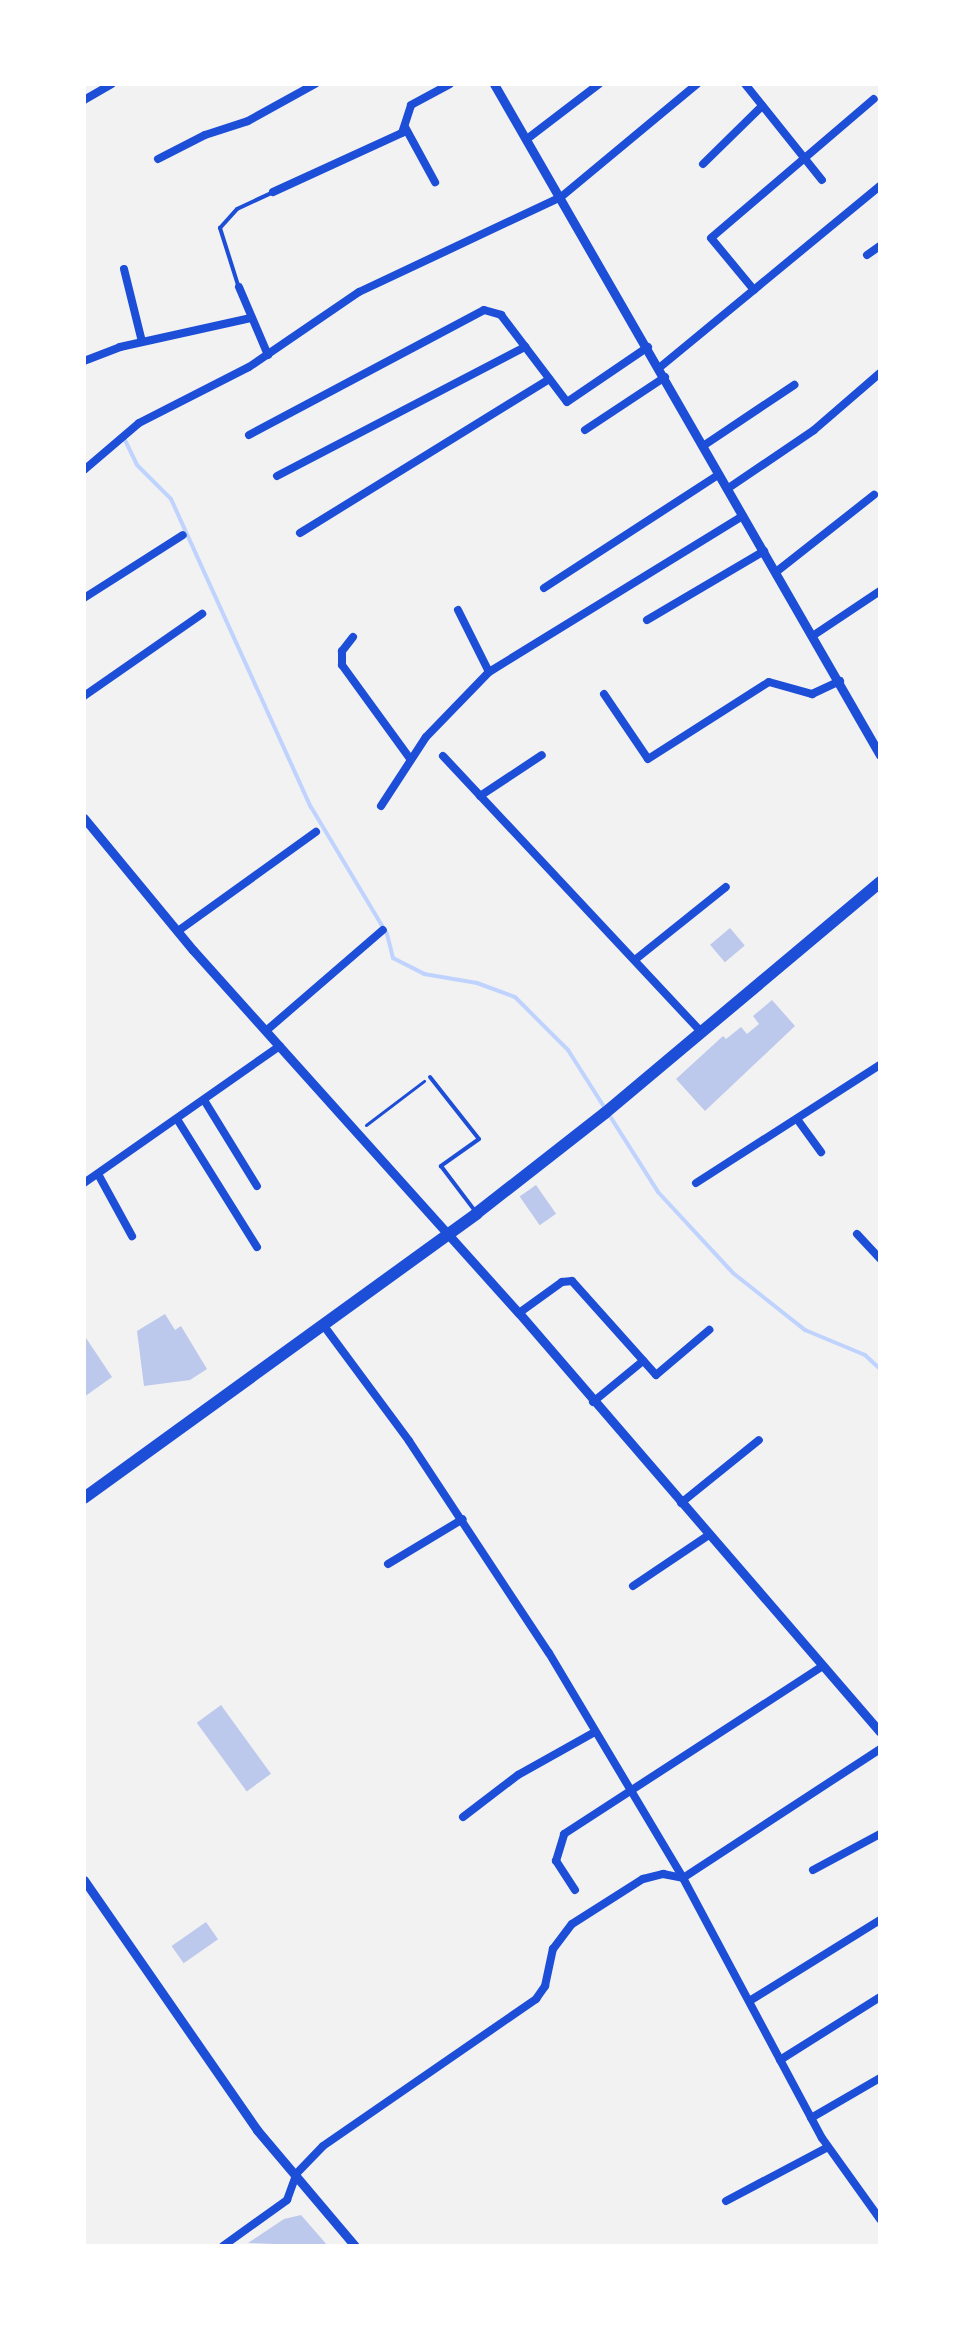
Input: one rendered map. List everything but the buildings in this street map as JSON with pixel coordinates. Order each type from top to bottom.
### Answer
[{"type":"main road","points":[[84,1498],[477,1213],[605,1113],[880,882]]},
{"type":"street","points":[[84,100],[112,84]]},
{"type":"street","points":[[158,159],[205,135],[248,121],[315,84]]},
{"type":"street","points":[[273,192],[402,133],[405,113],[411,105],[450,84]]},
{"type":"street","points":[[494,84],[648,347],[718,475],[814,635],[880,755]]},
{"type":"street","points":[[527,139],[599,84]]},
{"type":"street","points":[[84,470],[139,423],[268,355],[359,292],[561,197],[697,84]]},
{"type":"street","points":[[745,84],[822,180]]},
{"type":"street","points":[[754,290],[711,238],[874,99]]},
{"type":"street","points":[[703,164],[762,106]]},
{"type":"street","points":[[405,127],[435,182]]},
{"type":"street","points":[[585,430],[641,392],[754,290],[880,186]]},
{"type":"street","points":[[867,255],[880,246]]},
{"type":"street","points":[[124,269],[142,342]]},
{"type":"street","points":[[239,287],[268,355]]},
{"type":"street","points":[[249,435],[484,310],[497,311],[567,402],[648,347]]},
{"type":"street","points":[[84,361],[142,342],[251,318]]},
{"type":"street","points":[[277,476],[525,347]]},
{"type":"street","points":[[727,489],[814,430],[880,373]]},
{"type":"street","points":[[300,533],[549,379]]},
{"type":"street","points":[[703,446],[794,385]]},
{"type":"street","points":[[544,588],[718,475]]},
{"type":"street","points":[[776,572],[874,495]]},
{"type":"street","points":[[381,806],[450,708],[489,672],[743,516]]},
{"type":"street","points":[[84,598],[183,535]]},
{"type":"street","points":[[647,620],[764,551]]},
{"type":"street","points":[[814,635],[880,591]]},
{"type":"street","points":[[458,610],[489,672]]},
{"type":"street","points":[[84,696],[202,614]]},
{"type":"street","points":[[353,637],[342,651],[342,665],[411,760]]},
{"type":"street","points":[[604,694],[641,756],[651,759],[769,682],[812,694],[840,681]]},
{"type":"street","points":[[480,796],[542,755]]},
{"type":"street","points":[[443,756],[636,959],[700,1031]]},
{"type":"street","points":[[84,818],[178,931],[447,1236],[519,1313],[880,1732]]},
{"type":"street","points":[[178,931],[316,832]]},
{"type":"street","points":[[636,959],[726,887]]},
{"type":"street","points":[[267,1030],[383,930]]},
{"type":"street","points":[[84,1183],[280,1046]]},
{"type":"street","points":[[696,1183],[880,1065]]},
{"type":"street","points":[[204,1100],[257,1186]]},
{"type":"street","points":[[177,1119],[257,1247]]},
{"type":"street","points":[[797,1119],[821,1152]]},
{"type":"street","points":[[98,1174],[132,1236]]},
{"type":"street","points":[[857,1234],[880,1259]]},
{"type":"street","points":[[519,1313],[562,1282],[572,1281],[656,1375],[709,1330]]},
{"type":"street","points":[[324,1326],[463,1519],[683,1878],[828,2147],[880,2219]]},
{"type":"street","points":[[593,1402],[643,1361]]},
{"type":"street","points":[[681,1503],[759,1440]]},
{"type":"street","points":[[388,1564],[463,1519]]},
{"type":"street","points":[[633,1586],[709,1535]]},
{"type":"street","points":[[575,1890],[556,1861],[557,1844],[629,1791],[821,1667]]},
{"type":"street","points":[[463,1817],[518,1775],[595,1732]]},
{"type":"street","points":[[223,2246],[287,2200],[297,2173],[323,2146],[536,1999],[545,1986],[553,1949],[572,1924],[643,1879],[663,1874],[683,1878],[880,1749]]},
{"type":"street","points":[[813,1870],[880,1834]]},
{"type":"street","points":[[84,1880],[257,2130],[297,2173],[355,2246]]},
{"type":"street","points":[[751,2000],[880,1920]]},
{"type":"street","points":[[780,2060],[880,1997]]},
{"type":"street","points":[[811,2118],[880,2078]]},
{"type":"street","points":[[726,2201],[828,2147]]},
{"type":"lane","points":[[239,287],[220,228],[237,209],[273,192]]},
{"type":"lane","points":[[430,1077],[479,1139],[441,1166],[477,1213]]},
{"type":"path","points":[[356,1132],[430,1077]]},
{"type":"waterway","points":[[123,436],[137,465],[171,499],[311,807],[387,934],[393,958],[424,974],[477,983],[515,997],[568,1050],[658,1192],[733,1273],[805,1330],[865,1355],[880,1369]]}]
